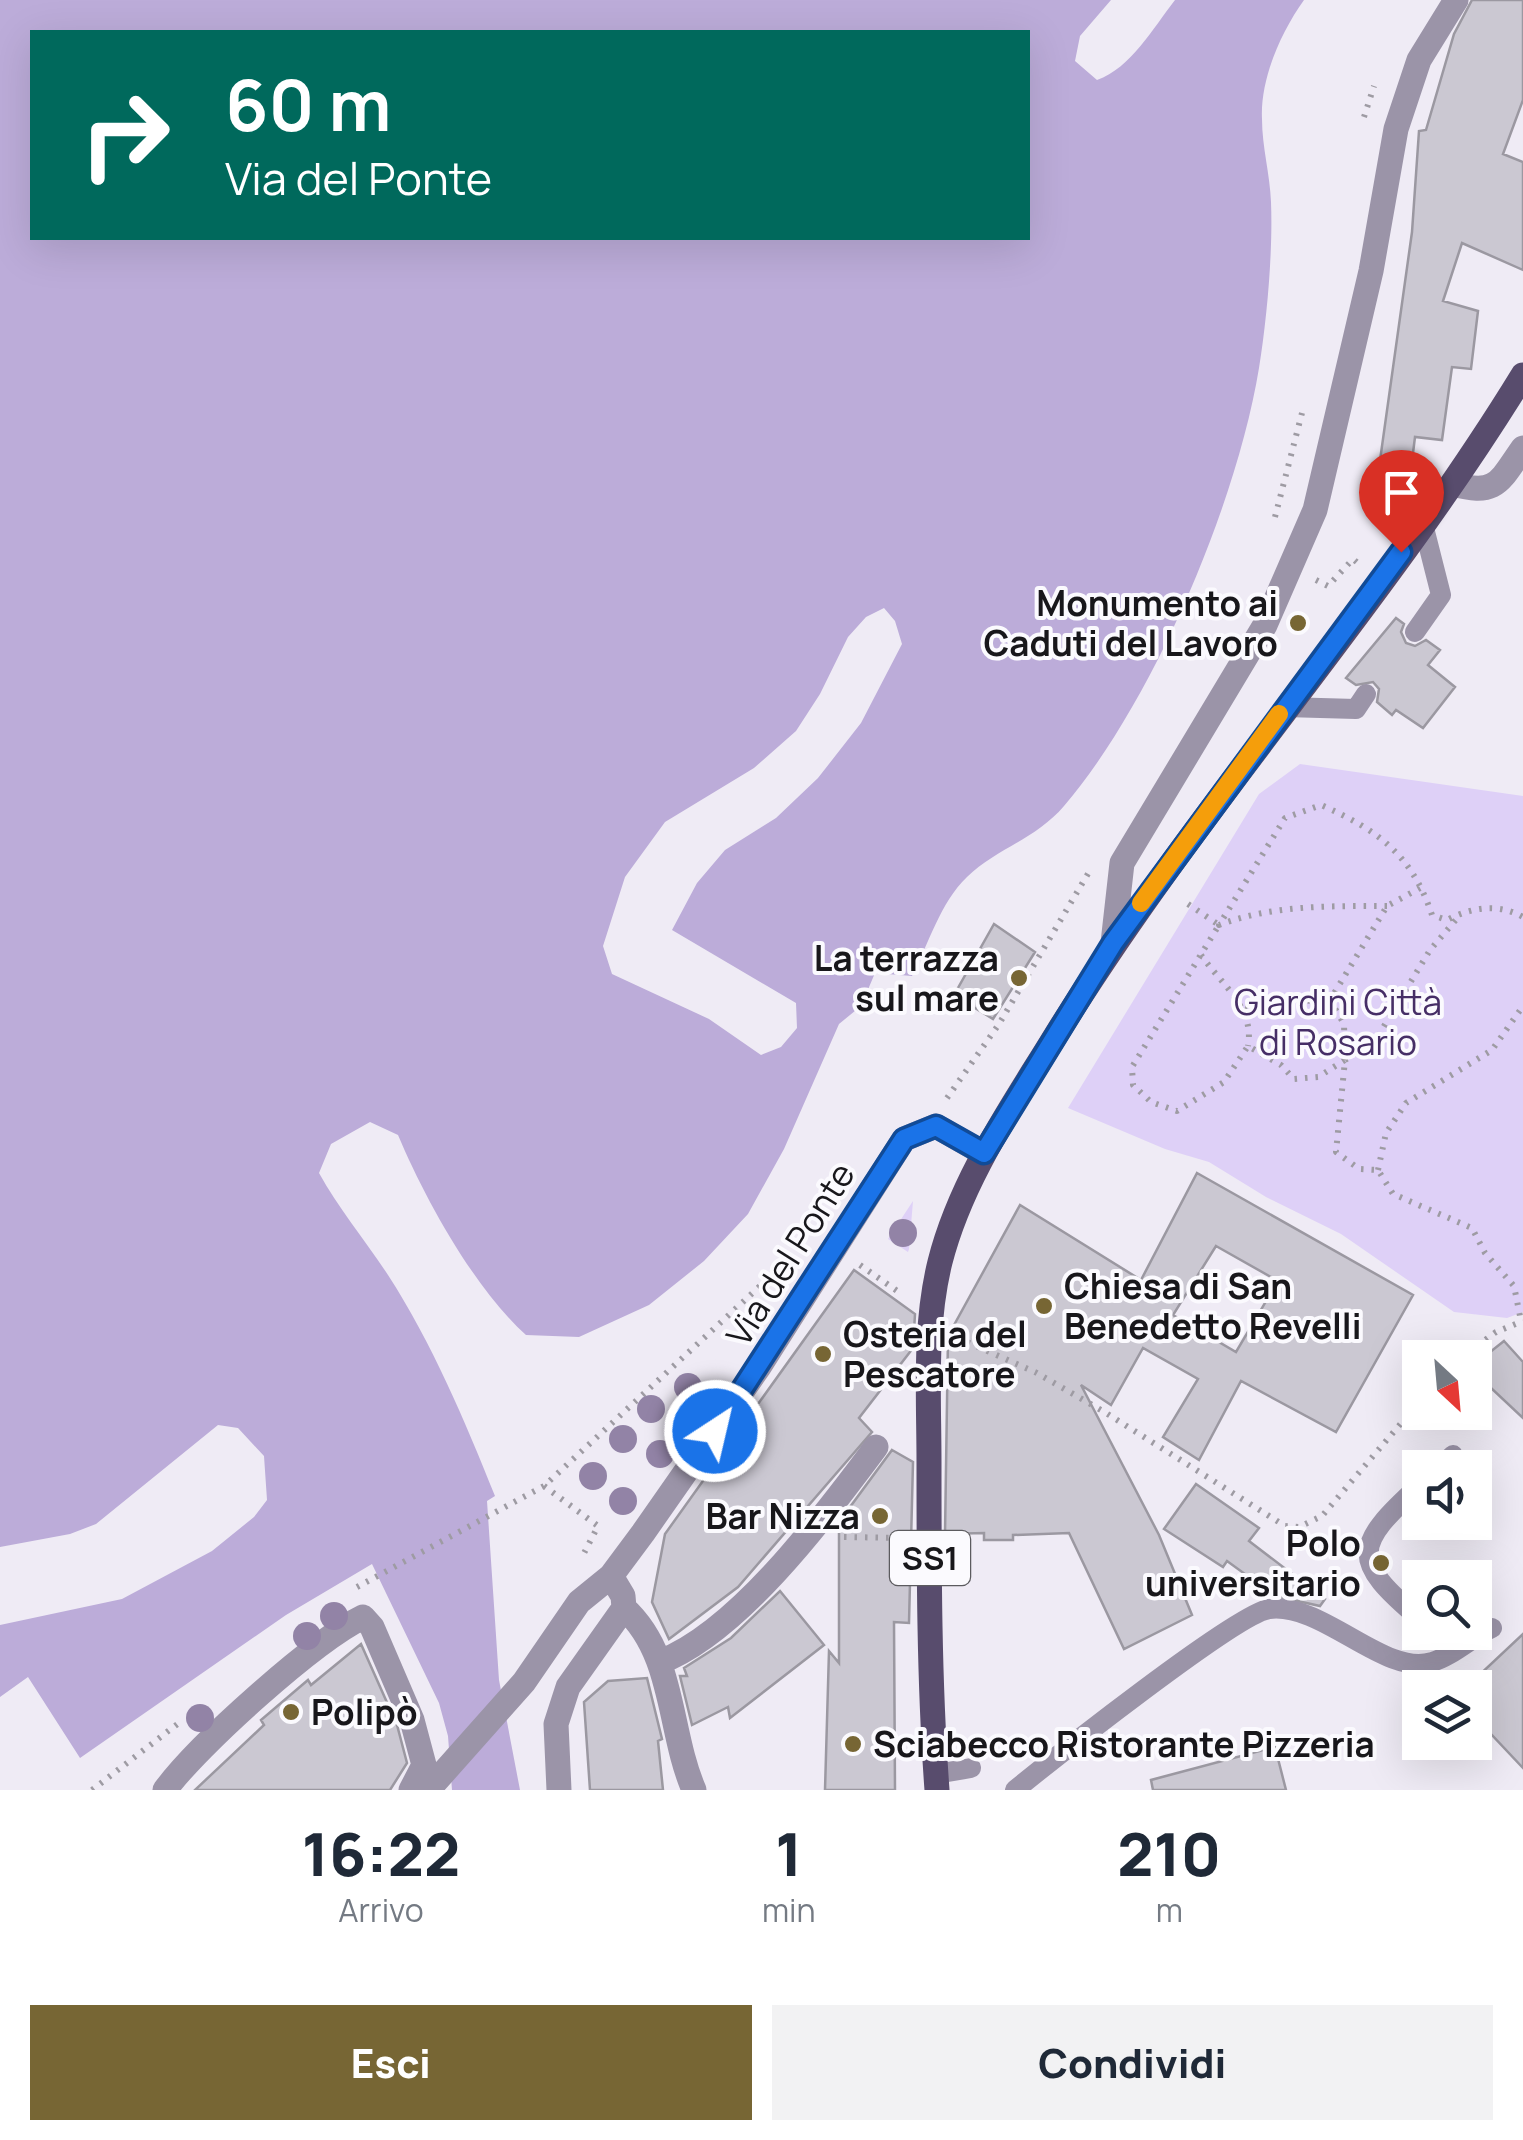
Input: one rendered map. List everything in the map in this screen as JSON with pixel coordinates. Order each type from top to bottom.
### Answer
[{"type":"main road","name":"SS1","points":[[936,1782],[929,1538],[931,1326],[946,1242],[984,1153],[1113,943],[1453,484],[1523,374]]},
{"type":"street","points":[[1113,943],[1122,863],[1264,625],[1315,510],[1371,271],[1396,129],[1419,60],[1456,0]]},
{"type":"street","points":[[1453,484],[1479,492],[1497,485],[1523,448]]},
{"type":"street","name":"Via del Ponte","points":[[428,1790],[555,1642],[580,1602],[611,1576],[760,1367],[904,1139],[936,1126],[984,1153]]},
{"type":"street","points":[[660,1662],[685,1652],[702,1638],[808,1536],[876,1447]]},
{"type":"street","points":[[611,1576],[624,1608],[636,1619],[660,1662],[675,1740],[694,1790]]},
{"type":"street","points":[[558,1790],[556,1724],[568,1688],[624,1608]]},
{"type":"street","points":[[165,1790],[181,1769],[344,1627],[363,1617],[372,1628],[412,1720],[424,1765],[412,1790]]},
{"type":"lane","points":[[1415,632],[1441,595],[1423,524]]},
{"type":"lane","points":[[1285,707],[1356,709],[1366,694]]},
{"type":"lane","points":[[1402,1501],[1374,1534],[1366,1558],[1369,1570],[1402,1604]]},
{"type":"lane","points":[[1016,1790],[1201,1650],[1266,1610],[1286,1610],[1334,1628],[1405,1664],[1433,1662],[1451,1650]]},
{"type":"lane","points":[[936,1782],[971,1768]]},
{"type":"path","points":[[1364,121],[1380,71]]},
{"type":"path","points":[[1274,523],[1306,399]]},
{"type":"path","points":[[1290,567],[1328,586],[1352,559],[1379,581]]},
{"type":"path","points":[[1201,955],[1216,980],[1244,1007],[1250,1032],[1248,1046],[1224,1082],[1176,1111],[1151,1102],[1133,1085],[1132,1067],[1219,925],[1286,818],[1298,809],[1321,804],[1390,846],[1409,862],[1432,915],[1447,920],[1463,912],[1506,906],[1523,917]]},
{"type":"path","points":[[942,1105],[1000,1024],[1092,867]]},
{"type":"path","points":[[1219,925],[1248,914],[1319,906],[1386,906],[1423,887]]},
{"type":"path","points":[[1188,904],[1219,925]]},
{"type":"path","points":[[1330,1000],[1386,906]]},
{"type":"path","points":[[1248,1046],[1281,1064],[1294,1078],[1318,1078],[1375,1041],[1430,950],[1463,912]]},
{"type":"path","points":[[1244,1007],[1269,1012],[1310,998],[1330,1000]]},
{"type":"path","points":[[1330,1000],[1344,1024],[1345,1060],[1336,1152],[1359,1169],[1378,1170]]},
{"type":"path","points":[[1485,1340],[1522,1321],[1514,1286],[1485,1254],[1472,1228],[1393,1194],[1378,1170],[1386,1133],[1406,1103],[1492,1050],[1523,1006]]},
{"type":"path","points":[[369,1578],[544,1486],[814,1236],[915,1304]]},
{"type":"path","points":[[931,1326],[1050,1380],[1285,1526],[1299,1527],[1322,1516],[1402,1422]]},
{"type":"path","points":[[544,1486],[598,1526],[570,1582],[580,1602]]},
{"type":"path","points":[[808,1536],[911,1538]]},
{"type":"green space","name":"Giardini Città di Rosario","points":[[1300,764],[1523,796],[1523,1312],[1507,1318],[1454,1312],[1341,1234],[1266,1197],[1209,1162],[1165,1149],[1068,1108],[1259,794]]},
{"type":"green space","points":[[913,1201],[909,1249],[908,1252],[888,1239]]},
{"type":"shaded area","points":[[0,0],[1111,0],[1080,36],[1075,61],[1097,80],[1131,57],[1175,0],[1304,0],[1274,56],[1262,104],[1271,221],[1269,285],[1259,368],[1232,479],[1187,599],[1129,713],[1064,806],[1041,827],[978,867],[958,887],[942,911],[912,976],[875,973],[861,1006],[839,1024],[784,1149],[748,1214],[704,1261],[649,1305],[579,1337],[526,1335],[470,1268],[422,1187],[398,1135],[370,1122],[331,1144],[319,1173],[419,1328],[460,1411],[495,1496],[487,1501],[499,1680],[520,1790],[452,1790],[448,1736],[439,1703],[372,1564],[286,1615],[80,1758],[28,1677],[0,1697]]},
{"type":"pier","points":[[884,608],[895,621],[902,644],[861,723],[818,778],[776,818],[725,850],[697,883],[672,930],[796,1003],[797,1028],[781,1047],[761,1055],[709,1019],[612,974],[603,946],[625,877],[665,822],[754,768],[796,731],[820,694],[848,637],[866,617]]},
{"type":"pier","points":[[218,1425],[238,1428],[264,1456],[267,1500],[254,1517],[212,1551],[122,1599],[0,1625],[0,1547],[70,1534],[96,1524]]},
{"type":"building","points":[[1472,0],[1523,0],[1523,100],[1503,154],[1523,162],[1523,270],[1462,243],[1443,301],[1478,311],[1471,369],[1452,367],[1442,440],[1415,437],[1408,493],[1376,489],[1412,232],[1419,131],[1426,130],[1454,34]]},
{"type":"building","points":[[1396,618],[1404,624],[1401,632],[1406,643],[1415,646],[1426,640],[1440,650],[1428,665],[1455,687],[1423,728],[1396,710],[1392,715],[1377,702],[1379,689],[1373,682],[1356,685],[1346,678]]},
{"type":"building","points":[[994,924],[1035,952],[993,1019],[954,995]]},
{"type":"building","points":[[1197,1173],[1413,1295],[1336,1432],[1241,1381],[1199,1460],[1163,1437],[1198,1379],[1143,1348],[1111,1405],[1081,1385],[1159,1535],[1192,1615],[1124,1649],[1069,1533],[1013,1535],[1013,1540],[984,1540],[984,1533],[945,1534],[948,1336],[1020,1205],[1141,1280]],"holes":[[[1216,1246],[1278,1281],[1236,1352],[1173,1315]]]},
{"type":"building","points":[[854,1270],[915,1314],[913,1348],[859,1418],[872,1432],[738,1587],[669,1639],[652,1602],[665,1534]]},
{"type":"building","points":[[1504,1341],[1523,1362],[1523,1418],[1492,1389],[1492,1351]]},
{"type":"building","points":[[892,1450],[913,1462],[909,1623],[894,1622],[895,1790],[825,1790],[829,1651],[839,1663],[839,1522]]},
{"type":"building","points":[[1196,1484],[1259,1528],[1249,1541],[1325,1599],[1320,1606],[1275,1596],[1227,1561],[1223,1567],[1164,1529]]},
{"type":"building","points":[[780,1591],[824,1645],[730,1718],[728,1707],[692,1725],[680,1676],[687,1676],[684,1668],[731,1638]]},
{"type":"building","points":[[1523,1634],[1523,1768],[1492,1735],[1492,1670],[1485,1670]]},
{"type":"building","points":[[361,1644],[397,1725],[407,1763],[390,1790],[195,1790],[264,1725],[261,1720],[308,1680],[311,1685]]},
{"type":"building","points":[[647,1678],[662,1739],[658,1741],[663,1790],[590,1790],[584,1702],[608,1681]]},
{"type":"building","points":[[1275,1747],[1286,1790],[1153,1790],[1151,1780]]},
{"type":"slow traffic","points":[[1141,903],[1279,714]]},
{"type":"place","name":"Monumento ai Caduti del Lavoro","points":[[1298,623]]},
{"type":"place","name":"La terrazza sul mare","points":[[1019,978]]},
{"type":"place","name":"Chiesa di San Benedetto Revelli","points":[[1044,1306]]},
{"type":"place","name":"Osteria del Pescatore","points":[[823,1354]]},
{"type":"place","name":"Bar Nizza","points":[[880,1516]]},
{"type":"place","name":"Polo universitario","points":[[1381,1563]]},
{"type":"place","name":"Polipò","points":[[291,1712]]},
{"type":"place","name":"Sciabecco Ristorante Pizzeria","points":[[853,1744]]},
{"type":"route","points":[[715,1431],[760,1367],[904,1139],[936,1126],[984,1153],[1113,943],[1401,552]]}]
